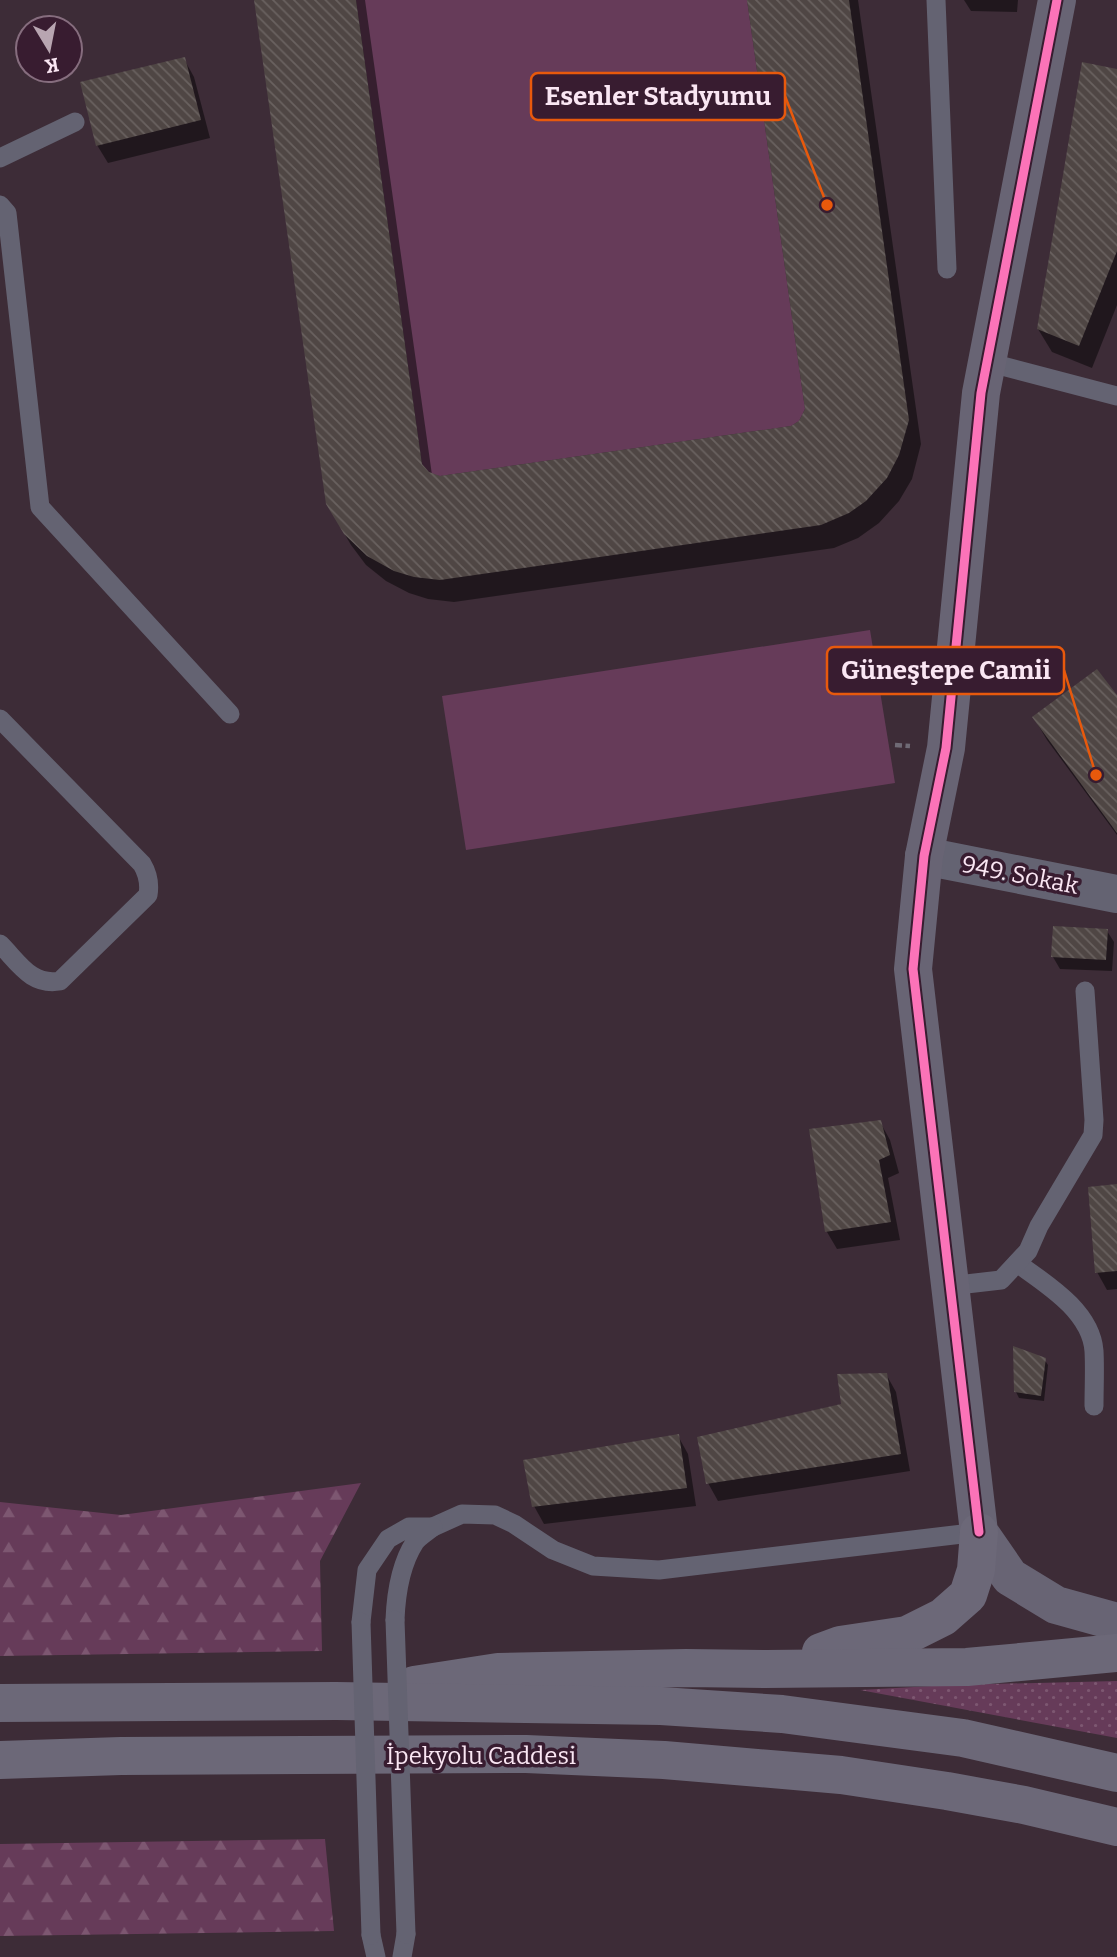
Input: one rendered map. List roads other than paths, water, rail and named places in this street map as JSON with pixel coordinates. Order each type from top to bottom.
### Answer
[{"type":"highway","points":[[766,1669],[840,1645],[907,1636],[943,1617],[968,1595],[976,1570],[978,1532]]},
{"type":"highway","points":[[336,1701],[498,1672],[967,1667],[1117,1653]]},
{"type":"highway","points":[[0,1703],[336,1701],[661,1706],[782,1714],[963,1738],[1117,1773]]},
{"type":"highway","name":"İpekyolu Caddesi","points":[[0,1760],[121,1756],[526,1754],[664,1760],[841,1775]]},
{"type":"highway","points":[[0,1787],[64,1776],[121,1756]]},
{"type":"highway","points":[[841,1775],[1024,1805],[1117,1827]]},
{"type":"highway","points":[[841,1775],[1117,1854]]},
{"type":"street","points":[[1057,0],[981,393],[946,748],[924,856],[913,969],[978,1532],[1010,1577],[1056,1605],[1117,1622]]},
{"type":"street","name":"949. Sokak","points":[[924,856],[1117,894]]},
{"type":"lane","points":[[936,0],[947,269]]},
{"type":"lane","points":[[0,159],[75,122]]},
{"type":"lane","points":[[0,205],[7,213],[40,507],[230,714]]},
{"type":"lane","points":[[987,362],[1117,396]]},
{"type":"lane","points":[[0,719],[142,863],[148,874],[149,885],[148,895],[60,981],[50,983],[33,978],[0,944]]},
{"type":"lane","points":[[949,1286],[1001,1280],[1028,1251],[1039,1226],[1093,1135],[1085,991]]},
{"type":"lane","points":[[1017,1263],[1058,1294],[1083,1322],[1094,1349],[1094,1406]]},
{"type":"lane","points":[[402,1957],[406,1934],[396,1596],[400,1575],[416,1542],[433,1527],[463,1514],[495,1515],[514,1524],[553,1550],[593,1566],[659,1570],[978,1532]]},
{"type":"lane","points":[[376,1957],[371,1935],[360,1622],[367,1570],[388,1539],[409,1527],[433,1527]]},
{"type":"place","name":"Esenler Stadyumu","points":[[827,205]]},
{"type":"place","name":"Güneştepe Camii","points":[[1096,775]]}]
